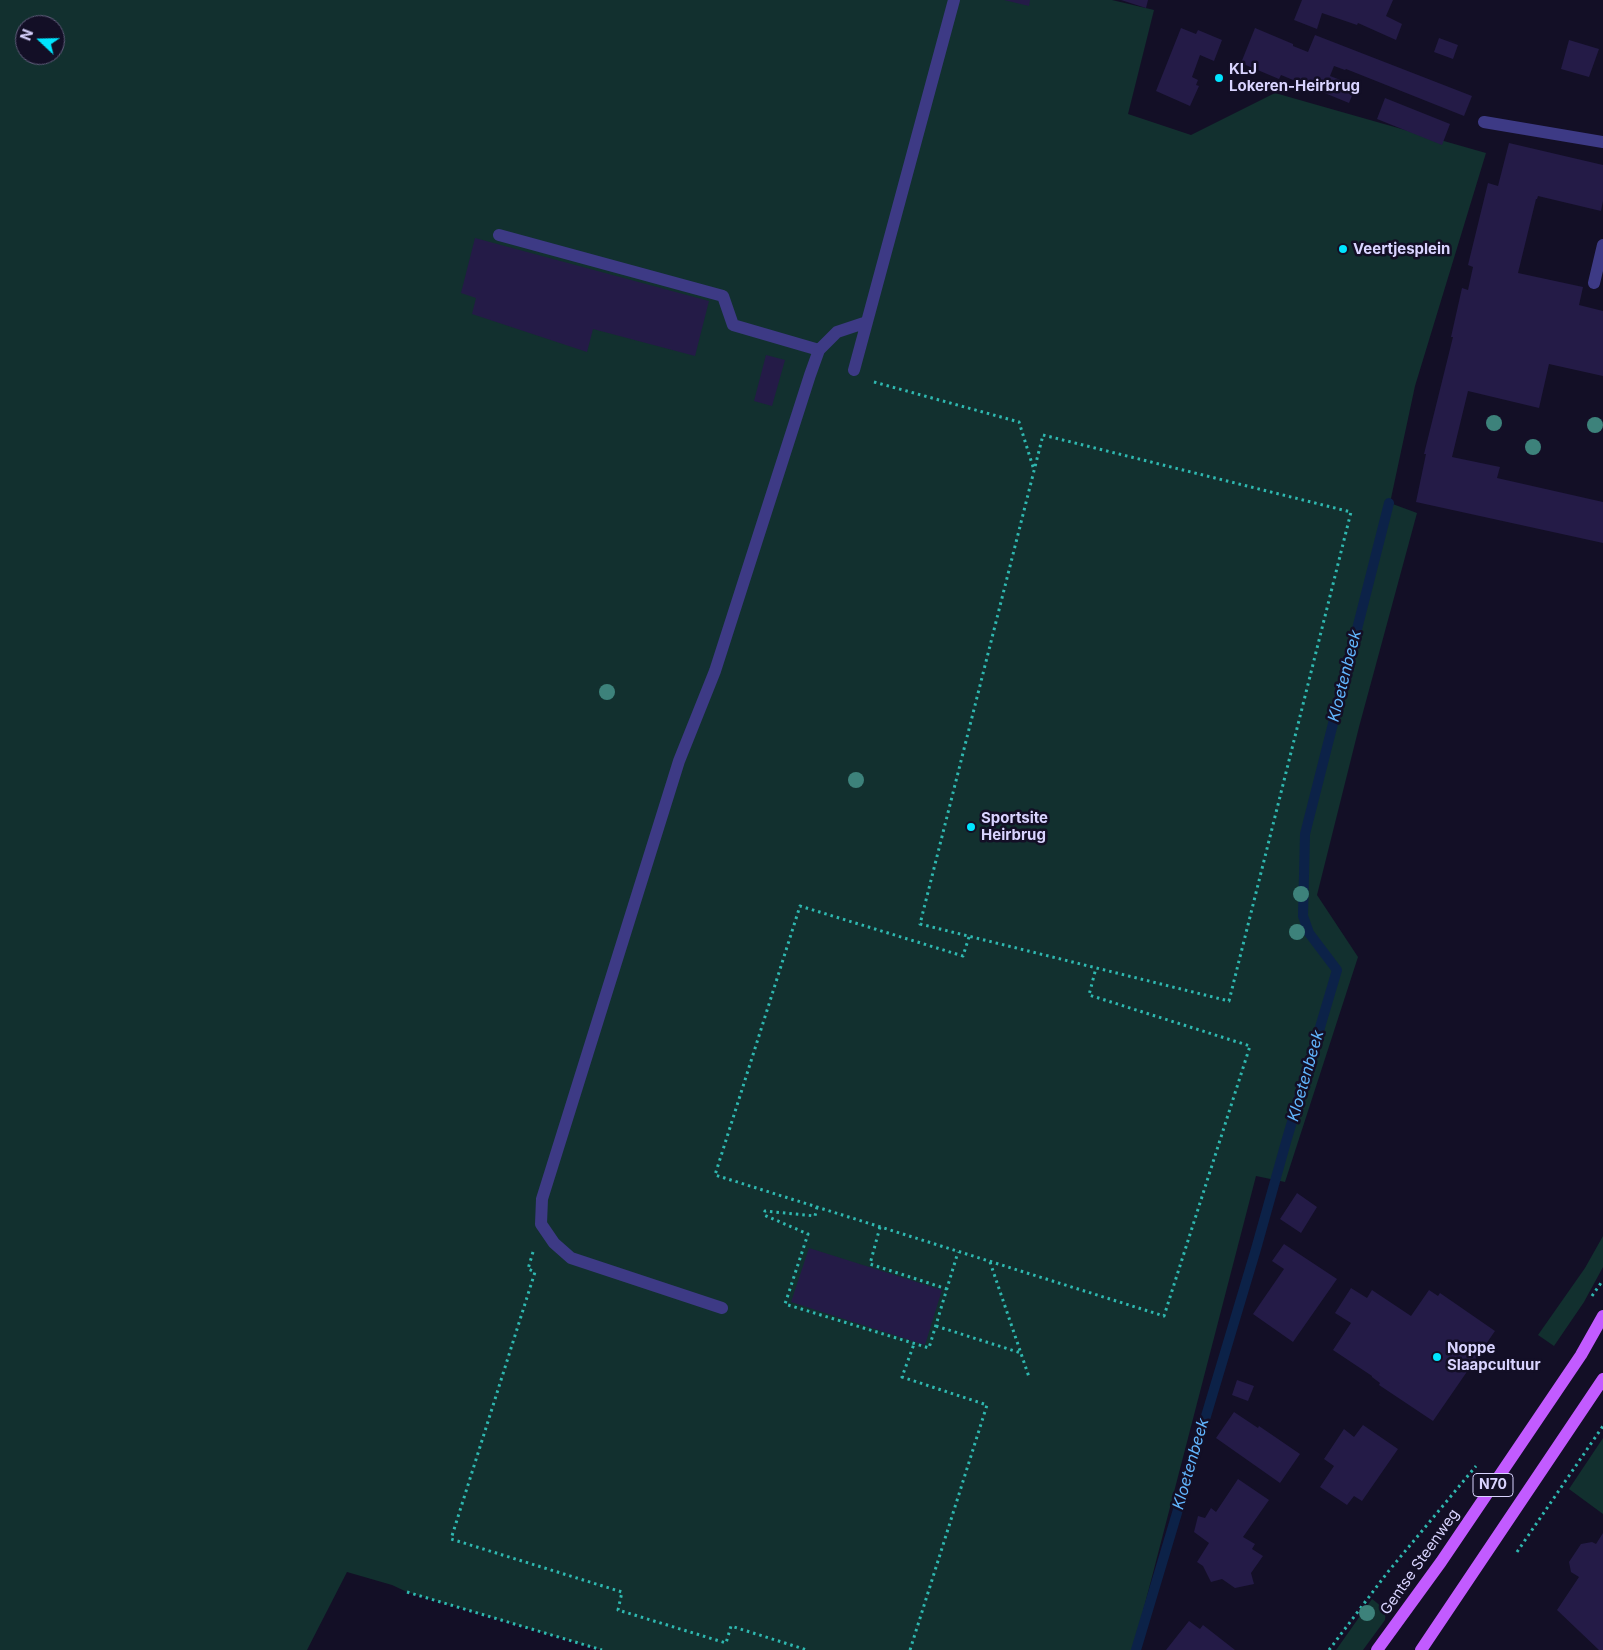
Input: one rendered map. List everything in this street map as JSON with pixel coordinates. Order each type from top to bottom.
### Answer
[{"type":"main road","name":"Gentse Steenweg","points":[[1377,1650],[1441,1562],[1581,1355],[1603,1316]]},
{"type":"main road","name":"N70","points":[[1421,1650],[1603,1379]]},
{"type":"lane","points":[[854,370],[954,0]]},
{"type":"lane","points":[[1484,122],[1603,142]]},
{"type":"lane","points":[[499,235],[723,296],[733,325],[820,350]]},
{"type":"lane","points":[[1594,283],[1603,246]]},
{"type":"lane","points":[[722,1308],[571,1258],[554,1243],[541,1224],[542,1199],[679,761],[714,671],[810,375],[820,350],[838,332],[867,322]]},
{"type":"path","points":[[854,370],[875,383],[1020,422],[1034,472]]},
{"type":"path","points":[[1043,436],[1351,512],[1229,1002],[920,924],[1034,472],[1043,436]]},
{"type":"path","points":[[969,937],[964,956],[800,906],[715,1175],[1164,1316],[1250,1046],[1088,996],[1096,968]]},
{"type":"path","points":[[817,1207],[815,1216],[765,1211],[764,1215],[808,1234],[785,1304],[928,1348],[958,1252]]},
{"type":"path","points":[[541,1224],[528,1270],[535,1272],[452,1539],[622,1592],[618,1610],[726,1643],[731,1626],[807,1650]]},
{"type":"path","points":[[880,1227],[870,1264],[947,1289]]},
{"type":"path","points":[[990,1262],[1029,1376]]},
{"type":"path","points":[[1587,1304],[1603,1280]]},
{"type":"path","points":[[936,1326],[1021,1353]]},
{"type":"path","points":[[910,1650],[988,1405],[902,1377],[914,1344]]},
{"type":"path","points":[[1515,1555],[1603,1426]]},
{"type":"path","points":[[1329,1650],[1382,1580],[1479,1463]]},
{"type":"path","points":[[407,1592],[602,1650]]},
{"type":"green space","name":"Sportsite Heirbrug","points":[[0,0],[1112,0],[1154,10],[1128,114],[1191,135],[1275,93],[1486,153],[1415,386],[1390,503],[1417,513],[1359,727],[1317,895],[1358,957],[1285,1182],[1256,1176],[1133,1650],[602,1650],[407,1592],[392,1585],[347,1572],[307,1650],[0,1650]]},
{"type":"green space","points":[[1603,1236],[1603,1267],[1584,1302],[1554,1346],[1538,1335],[1585,1268]]},
{"type":"green space","points":[[1603,1438],[1603,1514],[1569,1489]]},
{"type":"green space","points":[[1372,1599],[1384,1611],[1385,1620],[1363,1650],[1336,1650]]},
{"type":"building","points":[[1004,0],[1030,0],[1029,6]]},
{"type":"building","points":[[1121,0],[1148,0],[1146,8]]},
{"type":"building","points":[[1302,0],[1393,0],[1386,16],[1402,24],[1396,40],[1358,23],[1357,25],[1322,13],[1317,29],[1294,20]]},
{"type":"building","points":[[1181,28],[1196,34],[1198,30],[1222,40],[1214,61],[1200,55],[1192,77],[1198,80],[1196,85],[1199,86],[1190,106],[1156,91]]},
{"type":"building","points":[[1255,28],[1308,52],[1315,35],[1472,96],[1464,116],[1346,69],[1334,66],[1330,76],[1356,86],[1349,103],[1281,75],[1279,79],[1241,63]]},
{"type":"building","points":[[1439,38],[1458,45],[1453,59],[1434,52]]},
{"type":"building","points":[[1569,40],[1599,49],[1589,77],[1561,69]]},
{"type":"building","points":[[1385,98],[1450,124],[1442,145],[1377,119]]},
{"type":"building","points":[[1509,143],[1603,165],[1603,201],[1601,211],[1538,196],[1518,273],[1583,287],[1579,305],[1603,311],[1603,376],[1549,364],[1539,408],[1468,391],[1452,457],[1500,467],[1497,478],[1603,502],[1603,543],[1416,502],[1426,454],[1424,454],[1453,337],[1451,337],[1462,288],[1468,290],[1473,267],[1468,265],[1488,183],[1498,186]]},
{"type":"building","points":[[475,238],[709,301],[695,356],[593,329],[587,352],[472,314],[476,298],[461,293]]},
{"type":"building","points":[[766,355],[785,360],[772,406],[754,401]]},
{"type":"building","points":[[1297,1193],[1317,1207],[1301,1233],[1280,1219]]},
{"type":"building","points":[[1284,1244],[1337,1279],[1293,1342],[1253,1314],[1284,1269],[1272,1261]]},
{"type":"building","points":[[809,1248],[942,1290],[925,1345],[791,1302]]},
{"type":"building","points":[[1351,1288],[1367,1298],[1372,1290],[1411,1316],[1429,1290],[1438,1296],[1440,1293],[1495,1331],[1433,1421],[1379,1385],[1380,1383],[1372,1376],[1333,1350],[1351,1323],[1335,1313]]},
{"type":"building","points":[[1237,1380],[1254,1386],[1248,1401],[1232,1395]]},
{"type":"building","points":[[1234,1412],[1258,1428],[1259,1426],[1300,1454],[1280,1483],[1216,1438]]},
{"type":"building","points":[[1363,1425],[1398,1449],[1362,1501],[1354,1496],[1347,1505],[1320,1487],[1334,1466],[1324,1459],[1344,1429],[1354,1437]]},
{"type":"building","points":[[1238,1479],[1269,1500],[1243,1537],[1255,1544],[1252,1549],[1263,1556],[1251,1573],[1254,1584],[1235,1588],[1222,1579],[1211,1582],[1203,1566],[1197,1562],[1209,1543],[1194,1532],[1198,1516],[1205,1518],[1211,1508],[1216,1512]]},
{"type":"building","points":[[1603,1533],[1603,1650],[1599,1650],[1557,1610],[1579,1577],[1571,1572],[1569,1562],[1581,1544],[1592,1542],[1596,1544]]},
{"type":"building","points":[[1189,1621],[1200,1629],[1203,1625],[1235,1650],[1166,1650]]},
{"type":"waterway","name":"Kloetenbeek","points":[[1136,1650],[1337,970],[1309,933],[1303,916],[1305,834],[1389,503]]},
{"type":"place","name":"KLJ Lokeren-Heirbrug","points":[[1219,78]]},
{"type":"place","name":"Veertjesplein","points":[[1343,249]]},
{"type":"place","name":"Sportsite Heirbrug","points":[[971,827]]},
{"type":"place","name":"Noppe Slaapcultuur","points":[[1437,1357]]}]
